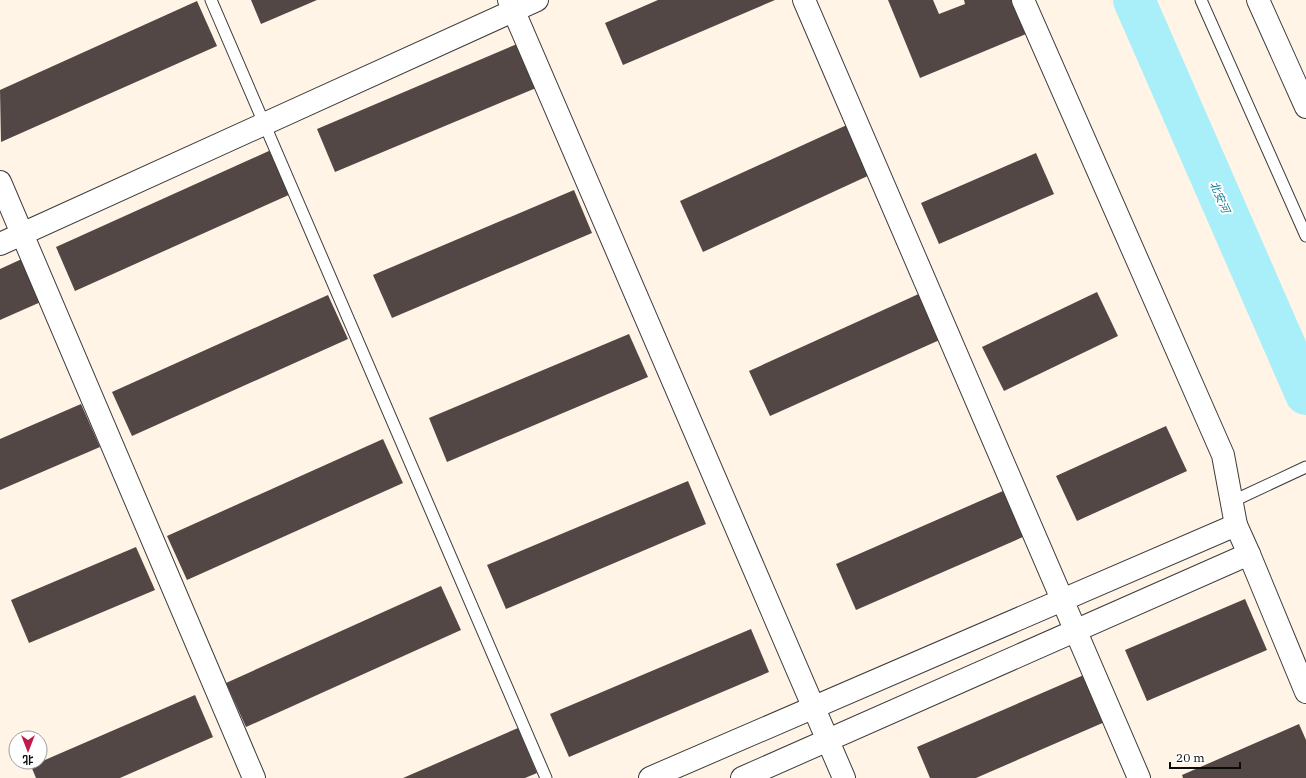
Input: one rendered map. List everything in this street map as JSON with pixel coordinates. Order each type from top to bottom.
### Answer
[{"type":"street","points":[[0,244],[264,124],[511,5],[537,0]]},
{"type":"street","points":[[804,0],[1139,778]]},
{"type":"street","points":[[1023,0],[1223,455],[1236,525],[1306,692]]},
{"type":"street","points":[[1258,0],[1306,107]]},
{"type":"street","points":[[511,5],[844,778]]},
{"type":"street","points":[[0,182],[254,778]]},
{"type":"street","points":[[650,778],[1236,525]]},
{"type":"street","points":[[742,778],[1249,554]]},
{"type":"lane","points":[[211,0],[546,778]]},
{"type":"lane","points":[[1201,0],[1306,236]]},
{"type":"lane","points":[[1232,502],[1306,467]]},
{"type":"building","points":[[251,0],[317,0],[261,24]]},
{"type":"building","points":[[658,0],[775,0],[623,65],[605,23]]},
{"type":"building","points":[[888,0],[933,0],[939,14],[965,4],[964,0],[1012,0],[1026,34],[920,78]]},
{"type":"building","points":[[197,1],[217,46],[1,142],[0,90]]},
{"type":"building","points":[[517,44],[536,88],[335,172],[317,129]]},
{"type":"building","points":[[849,124],[872,174],[703,252],[680,201]]},
{"type":"building","points":[[271,150],[291,194],[75,291],[56,247]]},
{"type":"building","points":[[1036,153],[1054,194],[939,244],[921,203]]},
{"type":"building","points":[[574,190],[592,233],[392,318],[373,275]]},
{"type":"building","points":[[24,258],[43,301],[0,320],[0,269]]},
{"type":"building","points":[[923,292],[944,338],[770,416],[749,371]]},
{"type":"building","points":[[1097,292],[1118,336],[1004,391],[982,347]]},
{"type":"building","points":[[328,295],[348,339],[132,436],[112,392]]},
{"type":"building","points":[[629,334],[648,377],[447,462],[429,418]]},
{"type":"building","points":[[81,404],[100,447],[0,490],[0,439]]},
{"type":"building","points":[[1166,426],[1187,471],[1077,521],[1056,476]]},
{"type":"building","points":[[383,439],[403,483],[187,580],[167,536]]},
{"type":"building","points":[[688,481],[706,524],[506,609],[487,565]]},
{"type":"building","points":[[1012,487],[1032,533],[856,610],[836,564]]},
{"type":"building","points":[[136,547],[155,590],[29,643],[11,600]]},
{"type":"building","points":[[441,586],[461,630],[246,727],[226,683]]},
{"type":"building","points":[[1245,599],[1267,650],[1147,701],[1125,650]]},
{"type":"building","points":[[751,629],[769,672],[569,757],[550,714]]},
{"type":"building","points":[[1093,671],[1114,718],[976,778],[930,778],[917,747]]},
{"type":"building","points":[[195,695],[213,737],[120,778],[36,778],[33,770],[48,770],[48,759]]},
{"type":"building","points":[[1299,724],[1306,740],[1306,778],[1183,778],[1182,775]]},
{"type":"building","points":[[518,728],[537,773],[525,778],[403,778]]},
{"type":"waterway","name":"北安河","points":[[1134,0],[1306,394]]}]
